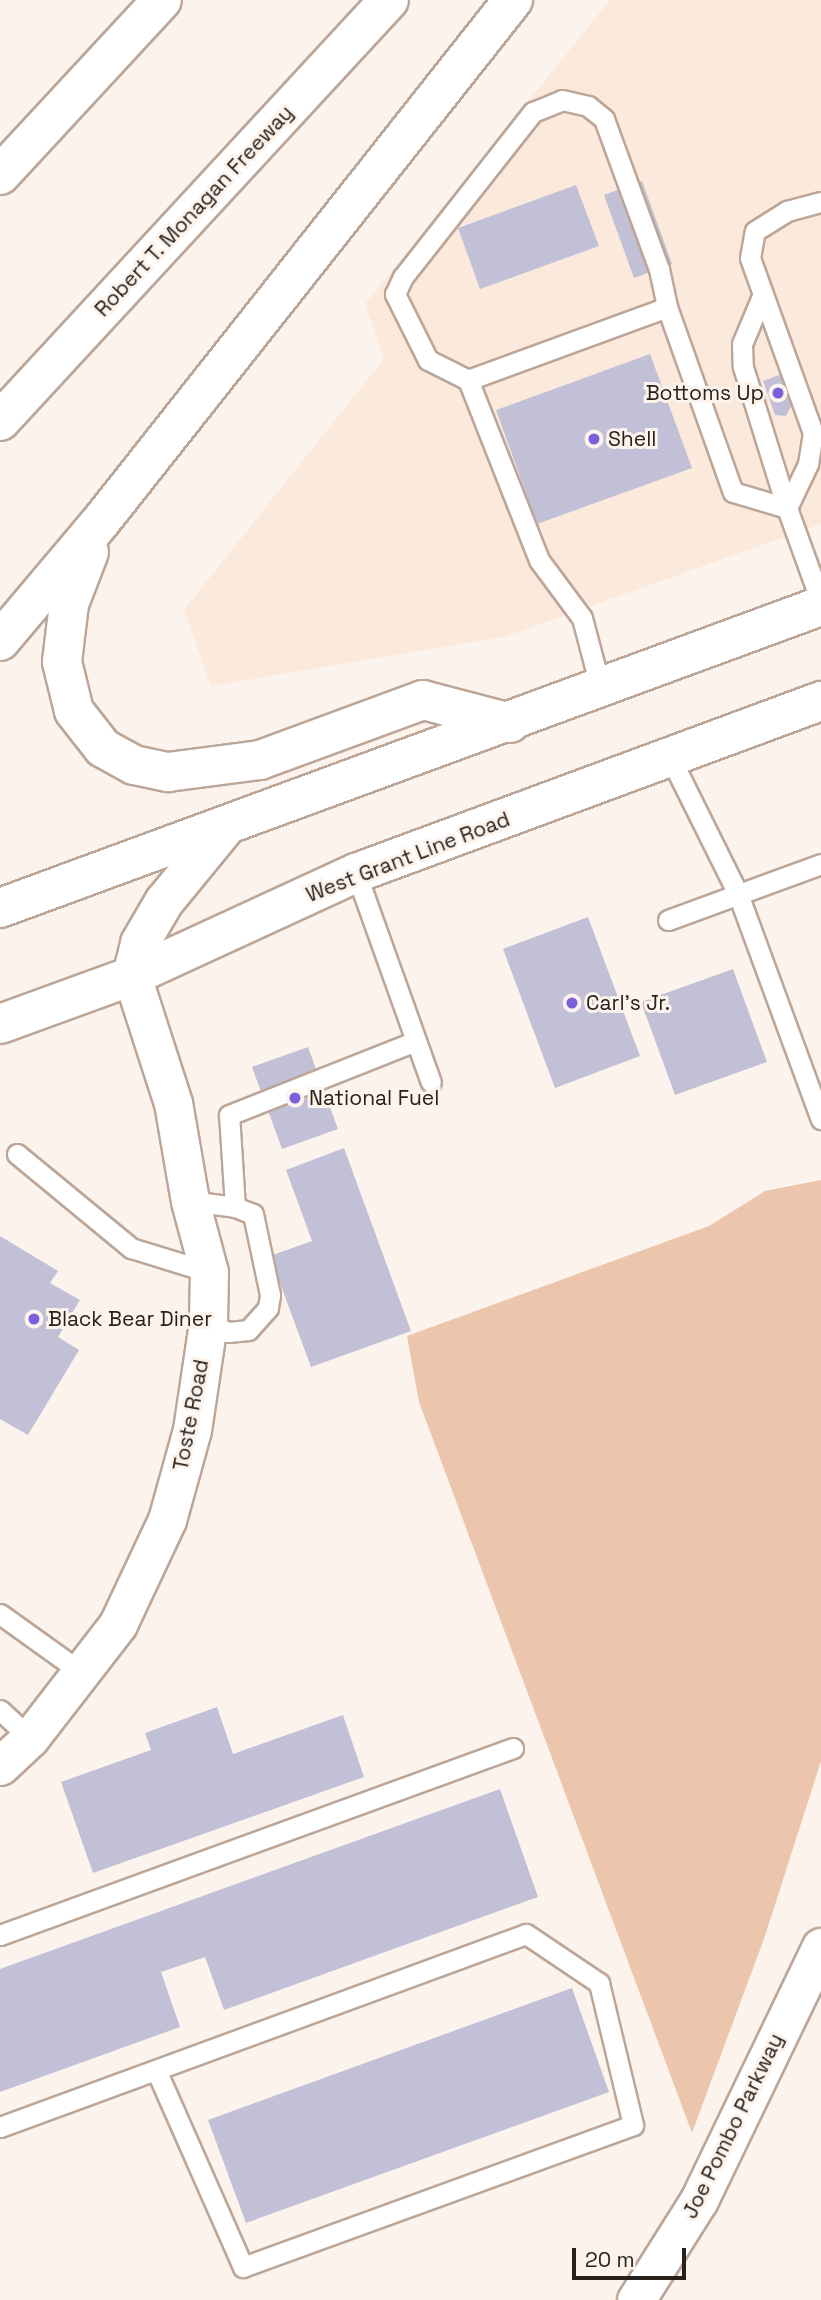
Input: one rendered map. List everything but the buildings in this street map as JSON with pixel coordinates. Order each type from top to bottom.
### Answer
[{"type":"main road","points":[[0,175],[162,0]]},
{"type":"main road","name":"Robert T. Monagan Freeway","points":[[0,421],[389,0]]},
{"type":"main road","points":[[0,641],[102,520],[513,0]]},
{"type":"main road","points":[[102,520],[69,604],[62,662],[74,711],[103,748],[134,765],[168,772],[260,760],[423,700],[510,723]]},
{"type":"main road","points":[[0,908],[510,723],[600,686],[821,604]]},
{"type":"main road","name":"West Grant Line Road","points":[[0,1024],[132,976],[356,873],[821,701]]},
{"type":"main road","points":[[132,976],[140,943],[164,902],[228,824]]},
{"type":"street","name":"Toste Road","points":[[0,1766],[30,1738],[118,1624],[167,1520],[192,1430],[208,1323],[209,1272],[190,1201],[173,1103],[132,976]]},
{"type":"street","name":"Joe Pombo Parkway","points":[[636,2300],[699,2200],[821,1947]]},
{"type":"lane","points":[[600,686],[582,618],[539,560],[468,380],[428,360],[395,294],[403,277],[533,112],[562,100],[588,106],[604,119],[655,257],[667,307],[733,492],[787,508]]},
{"type":"lane","points":[[787,508],[808,464],[813,433],[750,258],[755,232],[787,211],[821,202]]},
{"type":"lane","points":[[763,294],[742,344],[743,367],[787,508],[821,604]]},
{"type":"lane","points":[[468,380],[667,307]]},
{"type":"lane","points":[[670,757],[738,894],[821,1119]]},
{"type":"lane","points":[[668,920],[821,864]]},
{"type":"lane","points":[[356,873],[431,1082]]},
{"type":"lane","points":[[235,1207],[229,1115],[416,1041]]},
{"type":"lane","points":[[17,1154],[131,1248],[209,1272]]},
{"type":"lane","points":[[190,1201],[235,1207],[253,1214],[259,1228],[271,1295],[268,1308],[248,1330],[228,1332],[208,1323]]},
{"type":"lane","points":[[0,1614],[82,1672]]},
{"type":"lane","points":[[0,1710],[30,1738]]},
{"type":"lane","points":[[0,1935],[513,1748]]},
{"type":"lane","points":[[0,2127],[526,1934],[599,1983],[634,2125],[243,2267],[156,2070]]},
{"type":"shaded area","points":[[610,0],[821,0],[821,524],[504,637],[211,686],[184,610],[384,359],[365,304]]},
{"type":"shaded area","points":[[821,1180],[821,1761],[765,1936],[692,2133],[419,1402],[407,1336],[709,1226],[765,1191]]},
{"type":"place","name":"Bottoms Up","points":[[778,393]]},
{"type":"place","name":"Shell","points":[[594,439]]},
{"type":"place","name":"Carl's Jr.","points":[[572,1003]]},
{"type":"place","name":"National Fuel","points":[[295,1098]]},
{"type":"place","name":"Black Bear Diner","points":[[34,1319]]}]
